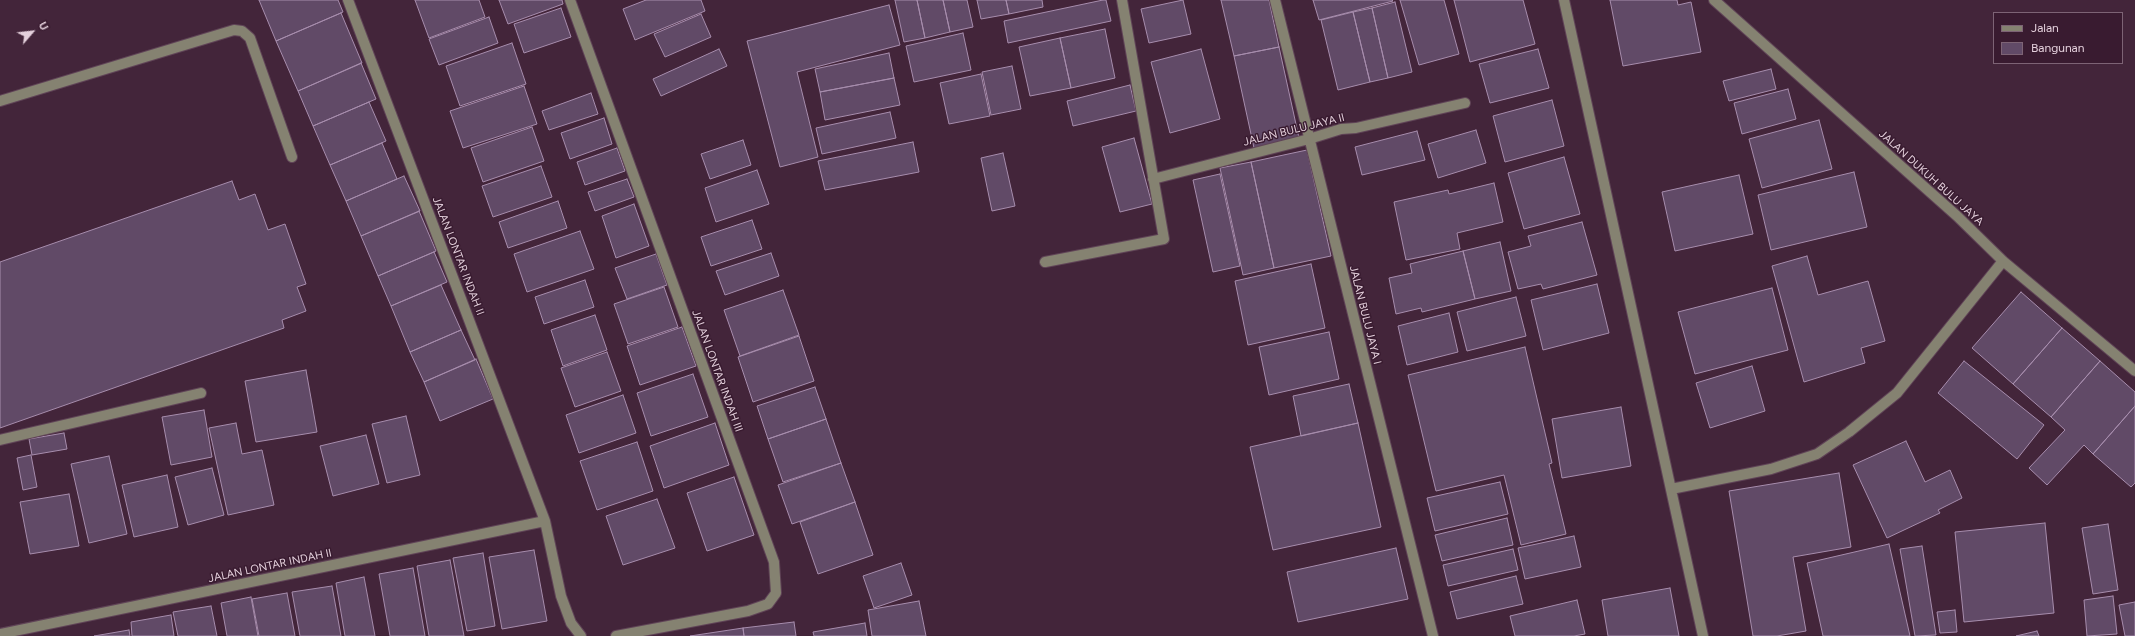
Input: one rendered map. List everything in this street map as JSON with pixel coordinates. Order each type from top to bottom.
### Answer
[{"type":"street","name":"JALAN LONTAR INDAH II","points":[[348,0],[545,521],[561,596],[571,623],[581,636]]},
{"type":"street","name":"JALAN LONTAR INDAH III","points":[[570,0],[774,562],[776,593],[768,604],[748,611],[616,636]]},
{"type":"street","points":[[1045,262],[1164,239],[1122,0]]},
{"type":"street","name":"JALAN BULU JAYA I","points":[[1275,0],[1432,636]]},
{"type":"street","points":[[1564,0],[1703,636]]},
{"type":"street","name":"JALAN DUKUH BULU JAYA","points":[[1714,0],[1957,216],[2003,261],[2135,371]]},
{"type":"street","points":[[0,101],[234,30],[242,31],[250,38],[292,157]]},
{"type":"street","name":"JALAN BULU JAYA II","points":[[1153,179],[1309,139],[1341,129],[1356,128],[1465,103]]},
{"type":"street","points":[[1671,489],[1771,469],[1817,454],[1849,432],[1897,393],[2003,261]]},
{"type":"street","points":[[0,440],[201,394]]},
{"type":"street","name":"JALAN LONTAR INDAH II","points":[[0,634],[545,521]]},
{"type":"building","points":[[259,0],[338,0],[343,12],[276,41]]},
{"type":"building","points":[[415,0],[479,0],[485,17],[429,38]]},
{"type":"building","points":[[499,0],[562,0],[563,4],[508,24]]},
{"type":"building","points":[[646,0],[701,0],[705,11],[635,40],[623,9]]},
{"type":"building","points":[[895,0],[917,0],[925,38],[904,42]]},
{"type":"building","points":[[917,0],[943,0],[950,32],[925,38]]},
{"type":"building","points":[[943,0],[967,0],[973,27],[950,32]]},
{"type":"building","points":[[977,0],[1006,0],[1009,14],[981,19]]},
{"type":"building","points":[[1006,0],[1042,0],[1043,7],[1009,14]]},
{"type":"building","points":[[1106,0],[1111,21],[1008,43],[1004,21]]},
{"type":"building","points":[[1183,0],[1191,34],[1149,43],[1141,9]]},
{"type":"building","points":[[1221,0],[1269,0],[1279,47],[1234,56]]},
{"type":"building","points":[[1313,0],[1392,0],[1393,1],[1319,20]]},
{"type":"building","points":[[1400,0],[1444,0],[1459,54],[1419,65]]},
{"type":"building","points":[[1454,0],[1523,0],[1535,44],[1470,62]]},
{"type":"building","points":[[1610,0],[1677,0],[1678,5],[1691,2],[1701,52],[1623,66]]},
{"type":"building","points":[[1395,2],[1412,72],[1388,78],[1372,8]]},
{"type":"building","points":[[889,5],[900,45],[797,72],[818,157],[780,167],[747,41]]},
{"type":"building","points":[[561,8],[571,37],[524,53],[514,24]]},
{"type":"building","points":[[1372,8],[1388,78],[1370,82],[1353,12]]},
{"type":"building","points":[[1353,12],[1370,82],[1338,90],[1321,20]]},
{"type":"building","points":[[341,13],[362,63],[298,91],[276,41]]},
{"type":"building","points":[[701,14],[711,37],[665,57],[654,34]]},
{"type":"building","points":[[489,17],[498,43],[439,65],[429,39]]},
{"type":"building","points":[[1105,29],[1115,78],[1071,88],[1060,38]]},
{"type":"building","points":[[963,33],[971,70],[914,82],[906,46]]},
{"type":"building","points":[[1060,38],[1071,88],[1030,96],[1019,47]]},
{"type":"building","points":[[512,43],[526,84],[460,106],[446,66]]},
{"type":"building","points":[[1279,47],[1299,138],[1254,148],[1234,56]]},
{"type":"building","points":[[719,49],[727,66],[661,96],[653,79]]},
{"type":"building","points":[[1201,49],[1220,119],[1170,133],[1151,62]]},
{"type":"building","points":[[1538,49],[1549,88],[1490,103],[1479,64]]},
{"type":"building","points":[[889,53],[894,78],[820,92],[815,69]]},
{"type":"building","points":[[361,63],[376,99],[313,126],[298,91]]},
{"type":"building","points":[[1012,66],[1021,109],[991,115],[982,72]]},
{"type":"building","points":[[1771,69],[1776,89],[1729,101],[1723,81]]},
{"type":"building","points":[[981,74],[990,116],[949,124],[940,83]]},
{"type":"building","points":[[894,78],[900,105],[825,120],[820,92]]},
{"type":"building","points":[[1130,85],[1136,111],[1073,126],[1067,101]]},
{"type":"building","points":[[524,86],[537,124],[463,148],[450,111]]},
{"type":"building","points":[[1788,89],[1796,119],[1742,134],[1734,103]]},
{"type":"building","points":[[591,93],[598,114],[549,130],[542,111]]},
{"type":"building","points":[[1552,100],[1564,146],[1505,162],[1493,116]]},
{"type":"building","points":[[369,102],[386,141],[330,165],[313,126]]},
{"type":"building","points":[[890,112],[896,138],[822,154],[816,128]]},
{"type":"building","points":[[604,118],[612,144],[570,159],[561,133]]},
{"type":"building","points":[[1819,120],[1832,169],[1762,188],[1749,139]]},
{"type":"building","points":[[532,127],[544,161],[483,182],[471,148]]},
{"type":"building","points":[[1476,130],[1486,163],[1438,178],[1428,144]]},
{"type":"building","points":[[1417,131],[1425,160],[1362,175],[1355,147]]},
{"type":"building","points":[[1134,138],[1152,204],[1120,212],[1102,147]]},
{"type":"building","points":[[743,140],[751,165],[710,179],[701,154]]},
{"type":"building","points":[[913,142],[919,172],[825,190],[818,161]]},
{"type":"building","points":[[382,143],[397,179],[346,201],[330,165]]},
{"type":"building","points":[[617,148],[625,171],[585,185],[577,162]]},
{"type":"building","points":[[1307,150],[1331,256],[1274,268],[1251,162]]},
{"type":"building","points":[[1003,153],[1015,206],[992,211],[981,158]]},
{"type":"building","points":[[1564,157],[1580,214],[1524,229],[1508,173]]},
{"type":"building","points":[[1251,162],[1274,268],[1243,275],[1220,168]]},
{"type":"building","points":[[541,166],[552,197],[493,217],[482,186]]},
{"type":"building","points":[[757,170],[769,204],[716,222],[705,188]]},
{"type":"building","points":[[1854,172],[1867,227],[1771,250],[1758,195]]},
{"type":"building","points":[[1220,174],[1240,266],[1213,272],[1193,180]]},
{"type":"building","points":[[1739,175],[1753,234],[1675,251],[1662,192]]},
{"type":"building","points":[[404,176],[420,211],[361,236],[346,201]]},
{"type":"building","points":[[627,179],[634,197],[595,211],[588,192]]},
{"type":"building","points":[[232,181],[239,200],[255,194],[268,230],[285,224],[306,284],[297,287],[306,311],[282,320],[284,328],[0,428],[0,262]]},
{"type":"building","points":[[1494,183],[1503,222],[1457,233],[1460,249],[1406,260],[1394,202],[1448,190],[1449,194]]},
{"type":"building","points":[[558,201],[567,228],[508,248],[499,222]]},
{"type":"building","points":[[634,204],[649,246],[616,258],[602,216]]},
{"type":"building","points":[[419,211],[436,251],[378,276],[361,236]]},
{"type":"building","points":[[752,220],[762,249],[711,266],[701,237]]},
{"type":"building","points":[[1582,222],[1597,275],[1543,289],[1541,284],[1518,289],[1508,252],[1531,246],[1528,236]]},
{"type":"building","points":[[580,231],[594,269],[527,292],[514,254]]},
{"type":"building","points":[[1500,242],[1511,291],[1475,299],[1463,251]]},
{"type":"building","points":[[1463,251],[1475,299],[1422,312],[1421,308],[1396,314],[1389,278],[1412,273],[1410,264]]},
{"type":"building","points":[[434,252],[447,282],[391,306],[378,276]]},
{"type":"building","points":[[771,253],[779,276],[725,295],[716,271]]},
{"type":"building","points":[[656,254],[667,285],[627,299],[615,268]]},
{"type":"building","points":[[1807,256],[1818,295],[1868,281],[1885,341],[1861,348],[1865,363],[1804,382],[1772,266]]},
{"type":"building","points":[[1311,264],[1325,328],[1248,345],[1235,281]]},
{"type":"building","points":[[585,280],[594,307],[544,324],[535,297]]},
{"type":"building","points":[[1597,284],[1609,333],[1543,350],[1531,300]]},
{"type":"building","points":[[441,285],[461,330],[410,352],[391,306]]},
{"type":"building","points":[[664,287],[678,327],[628,344],[614,304]]},
{"type":"building","points":[[1772,288],[1788,350],[1695,374],[1678,312]]},
{"type":"building","points":[[783,290],[799,335],[740,356],[724,310]]},
{"type":"building","points":[[2021,292],[2062,328],[2013,384],[1972,348]]},
{"type":"building","points":[[1516,297],[1526,336],[1467,351],[1457,312]]},
{"type":"building","points":[[1449,313],[1458,352],[1407,365],[1398,326]]},
{"type":"building","points":[[595,315],[607,350],[563,366],[551,330]]},
{"type":"building","points":[[682,327],[696,366],[640,385],[627,346]]},
{"type":"building","points":[[2062,328],[2100,361],[2051,417],[2013,384]]},
{"type":"building","points":[[461,330],[475,360],[424,382],[410,352]]},
{"type":"building","points":[[1329,332],[1339,379],[1269,395],[1259,347]]},
{"type":"building","points":[[799,336],[814,381],[753,402],[738,357]]},
{"type":"building","points":[[1525,347],[1552,463],[1549,464],[1566,534],[1521,545],[1504,475],[1436,491],[1408,375]]},
{"type":"building","points":[[607,352],[621,391],[575,407],[561,368]]},
{"type":"building","points":[[476,359],[493,399],[440,421],[424,382]]},
{"type":"building","points":[[1964,361],[2044,425],[2017,459],[1938,393]]},
{"type":"building","points":[[2100,361],[2135,392],[2135,406],[2093,454],[2084,445],[2047,485],[2029,468],[2065,430],[2051,417]]},
{"type":"building","points":[[1752,366],[1765,411],[1710,428],[1696,383]]},
{"type":"building","points":[[306,370],[317,432],[256,442],[245,381]]},
{"type":"building","points":[[693,374],[708,417],[651,436],[637,393]]},
{"type":"building","points":[[1349,384],[1358,423],[1301,436],[1293,396]]},
{"type":"building","points":[[815,387],[826,419],[768,439],[757,406]]},
{"type":"building","points":[[623,395],[636,433],[579,453],[566,415]]},
{"type":"building","points":[[2135,406],[2135,483],[2131,487],[2093,454]]},
{"type":"building","points":[[1621,407],[1631,466],[1562,478],[1552,419]]},
{"type":"building","points":[[204,410],[212,457],[171,465],[162,417]]},
{"type":"building","points":[[406,416],[420,475],[387,483],[372,424]]},
{"type":"building","points":[[826,419],[841,463],[783,482],[768,439]]},
{"type":"building","points":[[236,423],[242,454],[262,450],[274,505],[228,515],[209,428]]},
{"type":"building","points":[[715,423],[729,465],[664,488],[650,446]]},
{"type":"building","points":[[1358,423],[1381,527],[1273,550],[1250,447]]},
{"type":"building","points":[[64,433],[67,449],[32,455],[29,439]]},
{"type":"building","points":[[366,435],[379,484],[333,496],[320,446]]},
{"type":"building","points":[[1906,441],[1925,482],[1950,470],[1962,498],[1938,510],[1940,513],[1887,538],[1853,465]]},
{"type":"building","points":[[637,442],[653,491],[597,510],[580,461]]},
{"type":"building","points":[[31,455],[37,487],[23,490],[17,458]]},
{"type":"building","points":[[109,456],[127,534],[89,543],[71,464]]},
{"type":"building","points":[[841,463],[855,502],[792,524],[778,485]]},
{"type":"building","points":[[212,468],[224,515],[188,525],[175,477]]},
{"type":"building","points":[[1839,473],[1851,547],[1793,557],[1806,631],[1777,636],[1753,636],[1729,491]]},
{"type":"building","points":[[167,475],[178,527],[134,537],[122,485]]},
{"type":"building","points":[[734,477],[754,535],[707,551],[687,493]]},
{"type":"building","points":[[1500,482],[1508,514],[1435,531],[1427,498]]},
{"type":"building","points":[[69,494],[79,546],[30,554],[20,502]]},
{"type":"building","points":[[657,499],[675,548],[623,565],[606,516]]},
{"type":"building","points":[[855,502],[873,555],[818,574],[800,522]]},
{"type":"building","points":[[1507,518],[1513,545],[1442,561],[1435,535]]},
{"type":"building","points":[[2045,523],[2054,613],[1964,622],[1955,532]]},
{"type":"building","points":[[2108,524],[2118,590],[2093,594],[2082,528]]},
{"type":"building","points":[[1574,536],[1581,567],[1525,579],[1518,548]]},
{"type":"building","points":[[1889,544],[1910,636],[1823,636],[1807,563]]},
{"type":"building","points":[[1922,546],[1936,635],[1915,636],[1900,549]]},
{"type":"building","points":[[1396,548],[1408,599],[1298,622],[1287,572]]},
{"type":"building","points":[[1513,549],[1518,570],[1448,586],[1443,565]]},
{"type":"building","points":[[534,550],[547,621],[502,629],[489,557]]},
{"type":"building","points":[[483,553],[495,626],[467,631],[453,558]]},
{"type":"building","points":[[450,560],[464,636],[429,636],[417,566]]},
{"type":"building","points":[[901,563],[912,595],[874,608],[863,576]]},
{"type":"building","points":[[413,568],[425,636],[390,636],[379,574]]},
{"type":"building","points":[[1516,576],[1523,604],[1457,619],[1450,592]]},
{"type":"building","points":[[364,577],[375,636],[345,636],[336,583]]},
{"type":"building","points":[[332,586],[341,636],[300,636],[292,592]]},
{"type":"building","points":[[1670,588],[1679,636],[1608,636],[1602,600]]},
{"type":"building","points":[[287,593],[295,636],[259,636],[252,599]]},
{"type":"building","points":[[2113,596],[2117,634],[2087,636],[2084,600]]},
{"type":"building","points":[[251,597],[258,636],[227,636],[221,603]]},
{"type":"building","points":[[1577,600],[1585,634],[1574,636],[1515,636],[1510,616]]},
{"type":"building","points":[[919,601],[926,636],[872,636],[868,610]]},
{"type":"building","points":[[2135,602],[2135,636],[2125,636],[2119,605]]},
{"type":"building","points":[[211,606],[217,636],[178,636],[173,612]]},
{"type":"building","points":[[1955,610],[1957,632],[1940,633],[1937,612]]},
{"type":"building","points":[[171,615],[174,636],[132,636],[131,622]]},
{"type":"building","points":[[794,622],[796,636],[744,636],[743,628]]},
{"type":"building","points":[[865,623],[867,636],[814,636],[813,632]]},
{"type":"building","points":[[743,628],[744,636],[690,636]]},
{"type":"building","points":[[129,630],[130,636],[94,636]]},
{"type":"building","points":[[2037,631],[2039,636],[2016,636]]}]
